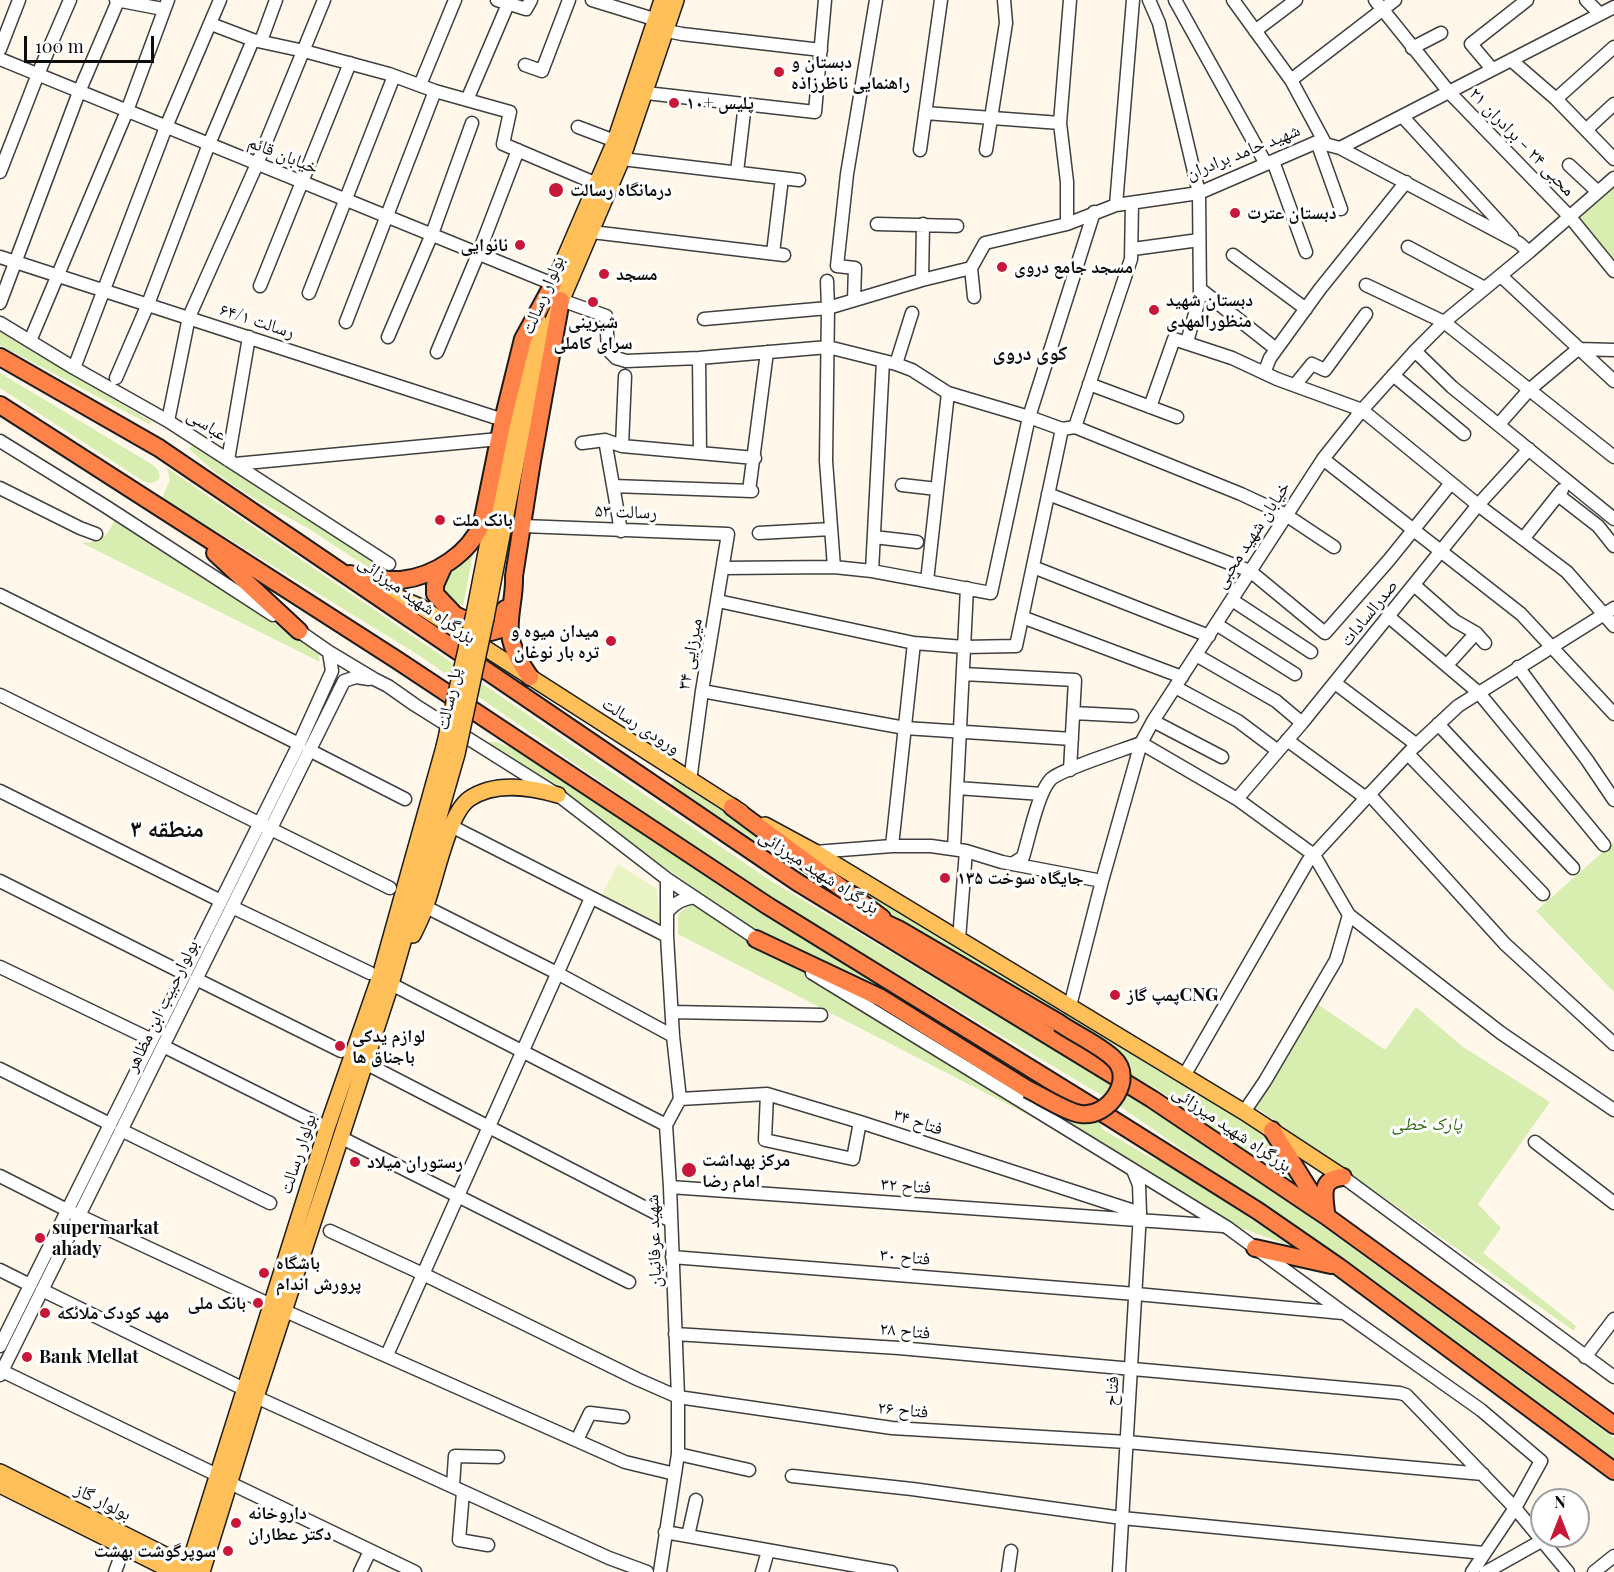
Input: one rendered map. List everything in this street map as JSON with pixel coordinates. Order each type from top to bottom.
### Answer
[{"type":"highway","points":[[344,573],[376,579],[401,579],[424,574],[444,565],[463,552],[476,537],[482,523],[503,420],[523,339],[553,284]]},
{"type":"highway","points":[[444,565],[435,585],[435,594],[455,615],[491,632],[498,630],[502,625],[508,590],[514,576],[561,300]]},
{"type":"highway","name":"بزرگراه شهید میرزائی","points":[[0,357],[159,448],[797,882],[1152,1099],[1326,1216],[1614,1425]]},
{"type":"highway","points":[[0,405],[517,739],[768,906],[1258,1211],[1339,1267],[1614,1471]]},
{"type":"highway","points":[[179,519],[299,631]]},
{"type":"highway","points":[[514,576],[515,591],[510,632],[517,657],[530,677]]},
{"type":"highway","points":[[732,807],[897,929]]},
{"type":"highway","points":[[756,939],[881,999],[1027,1089],[1079,1114],[1100,1111],[1110,1104],[1117,1094],[1120,1076],[1114,1059],[1059,1023],[897,929],[797,882]]},
{"type":"highway","points":[[1272,1130],[1326,1216]]},
{"type":"highway","points":[[1326,1216],[1323,1191],[1334,1178],[1343,1177]]},
{"type":"highway","points":[[1255,1248],[1339,1267]]},
{"type":"highway","points":[[1591,1407],[1614,1420]]},
{"type":"highway","points":[[1570,1439],[1614,1485]]},
{"type":"main road","name":"بولوار رسالت","points":[[480,616],[542,346],[622,159],[646,93],[662,25],[663,0]]},
{"type":"main road","name":"بولوار رسالت","points":[[480,616],[512,419],[531,343],[553,284],[662,25],[676,0]]},
{"type":"main road","name":"ورودی رسالت","points":[[344,573],[421,607],[732,807],[815,852],[1070,1006],[1244,1112],[1343,1177]]},
{"type":"main road","name":"پل رسالت","points":[[450,751],[480,616]]},
{"type":"main road","name":"بولوار رسالت","points":[[333,1133],[365,1063],[391,984],[450,751]]},
{"type":"main road","name":"بولوار رسالت","points":[[194,1570],[333,1133],[450,751]]},
{"type":"main road","points":[[391,984],[426,907],[451,826],[460,808],[468,800],[483,792],[521,787],[558,795]]},
{"type":"main road","name":"بولوار گاز","points":[[0,1472],[194,1570]]},
{"type":"main road","name":"بولوار گاز","points":[[0,1485],[174,1572]]},
{"type":"street","points":[[0,49],[19,0]]},
{"type":"street","points":[[0,172],[70,0]]},
{"type":"street","points":[[0,303],[14,261],[117,0],[165,5],[127,111],[30,341]]},
{"type":"street","points":[[74,368],[166,127],[220,0]]},
{"type":"street","points":[[116,378],[148,304],[209,144],[276,0]]},
{"type":"street","points":[[168,421],[189,317],[257,164],[324,0]]},
{"type":"street","points":[[420,85],[455,0]]},
{"type":"street","points":[[467,100],[502,2],[526,9],[531,0]]},
{"type":"street","points":[[525,65],[542,71],[569,0]]},
{"type":"street","points":[[592,0],[623,5],[682,34],[821,50]]},
{"type":"street","points":[[646,93],[815,112],[825,0]]},
{"type":"street","points":[[854,300],[855,268],[837,266],[847,174],[876,0]]},
{"type":"street","points":[[920,150],[941,0]]},
{"type":"street","points":[[986,150],[1006,23],[1004,0]]},
{"type":"street","points":[[1067,224],[1067,182],[1060,123],[1070,0]]},
{"type":"street","points":[[1116,205],[1132,0]]},
{"type":"street","points":[[1149,0],[1160,23],[1199,193],[1200,296],[1187,342]]},
{"type":"street","points":[[1175,0],[1270,163],[1306,252]]},
{"type":"street","points":[[1233,0],[1291,80],[1321,143],[1341,209]]},
{"type":"street","points":[[1255,31],[1296,0]]},
{"type":"street","points":[[1291,80],[1379,5],[1395,0]]},
{"type":"street","points":[[1492,69],[1471,44],[1527,0]]},
{"type":"street","points":[[1586,0],[1600,14]]},
{"type":"street","name":"محبی ۲۴ - برادران ۲۱","points":[[1379,5],[1449,92],[1570,217],[1614,271]]},
{"type":"street","points":[[1340,148],[1614,7]]},
{"type":"street","points":[[211,24],[257,41],[350,63],[435,91],[510,112],[503,144],[597,184]]},
{"type":"street","points":[[1412,48],[1441,33]]},
{"type":"street","points":[[1556,99],[1614,47]]},
{"type":"street","name":"خیابان قائم","points":[[0,59],[553,284]]},
{"type":"street","points":[[1511,60],[1556,99],[1614,159]]},
{"type":"street","points":[[260,286],[350,63]]},
{"type":"street","points":[[309,293],[394,76]]},
{"type":"street","points":[[345,322],[435,91]]},
{"type":"street","points":[[737,172],[745,104]]},
{"type":"street","points":[[1587,129],[1614,104]]},
{"type":"street","points":[[925,113],[1060,123]]},
{"type":"street","points":[[1402,116],[1519,243]]},
{"type":"street","points":[[388,337],[432,234],[472,123]]},
{"type":"street","points":[[578,127],[615,141]]},
{"type":"street","name":"شهید حامد برادران","points":[[971,268],[985,243],[1067,224],[1116,205],[1199,193],[1321,143],[1340,148],[1406,182],[1519,243],[1529,252]]},
{"type":"street","points":[[437,352],[518,150]]},
{"type":"street","points":[[622,159],[799,180]]},
{"type":"street","points":[[1569,165],[1598,192]]},
{"type":"street","points":[[591,232],[778,254],[782,178]]},
{"type":"street","name":"خیابان شهید محبی","points":[[1070,1006],[1141,743],[1286,515],[1323,459],[1362,410],[1415,351],[1444,322],[1614,178]]},
{"type":"street","points":[[1264,373],[1276,349],[1406,182]]},
{"type":"street","points":[[1075,427],[1131,259],[1133,249],[1132,203]]},
{"type":"street","points":[[723,568],[834,567],[872,571],[991,592],[1029,417],[1094,212]]},
{"type":"street","points":[[877,224],[957,226]]},
{"type":"street","points":[[922,280],[923,224]]},
{"type":"street","points":[[1133,249],[1199,240]]},
{"type":"street","points":[[1408,247],[1485,288]]},
{"type":"street","points":[[1233,255],[1306,309]]},
{"type":"street","name":"رسالت ۶۴/۱","points":[[0,257],[503,420]]},
{"type":"street","points":[[704,319],[828,308],[971,268],[974,297]]},
{"type":"street","points":[[1501,276],[1614,381]]},
{"type":"street","points":[[827,281],[826,461],[834,567]]},
{"type":"street","points":[[1366,285],[1444,322],[1614,457]]},
{"type":"street","points":[[1200,289],[1276,349]]},
{"type":"street","points":[[561,300],[606,315],[608,350],[616,358],[626,361],[699,358],[828,347],[890,362],[912,370],[948,393],[1062,429],[1075,427],[1190,472],[1286,515],[1334,547]]},
{"type":"street","points":[[872,571],[890,362],[912,313]]},
{"type":"street","points":[[1295,385],[1312,364],[1325,370],[1366,314]]},
{"type":"street","name":"عباسی","points":[[0,323],[168,421],[389,564]]},
{"type":"street","points":[[249,337],[231,462],[499,439]]},
{"type":"street","points":[[1150,407],[1174,339],[1232,358],[1264,373],[1362,410],[1478,505],[1567,572],[1609,612],[1614,626]]},
{"type":"street","points":[[1499,424],[1529,390],[1578,349],[1614,350]]},
{"type":"street","points":[[1415,351],[1452,387],[1614,519]]},
{"type":"street","points":[[613,486],[751,491],[767,352]]},
{"type":"street","points":[[699,358],[700,452]]},
{"type":"street","points":[[1393,375],[1464,434]]},
{"type":"street","points":[[622,446],[625,376]]},
{"type":"street","points":[[1089,384],[1177,417]]},
{"type":"street","points":[[927,581],[948,393]]},
{"type":"street","points":[[718,601],[914,643],[964,647],[1016,646],[1062,429]]},
{"type":"street","points":[[582,442],[605,440],[622,446],[755,458]]},
{"type":"street","points":[[605,440],[621,531]]},
{"type":"street","points":[[0,441],[105,506],[329,652],[388,686],[558,795],[668,879],[756,939],[1225,1226],[1481,1410],[1541,1461],[1515,1508],[1472,1572]]},
{"type":"street","name":"صدرالسادات","points":[[1237,799],[1335,683],[1478,505],[1529,449]]},
{"type":"street","points":[[1323,459],[1521,614],[1614,714]]},
{"type":"street","points":[[1523,539],[1569,482]]},
{"type":"street","points":[[1048,494],[1251,571],[1325,633],[1451,483]]},
{"type":"street","points":[[902,485],[937,489]]},
{"type":"street","points":[[0,488],[96,534]]},
{"type":"street","points":[[1558,495],[1598,526],[1614,546]]},
{"type":"street","name":"رسالت ۵۳","points":[[523,526],[728,534]]},
{"type":"street","points":[[759,533],[831,529]]},
{"type":"street","name":"میرزایی ۳۴","points":[[690,781],[728,534]]},
{"type":"street","points":[[874,537],[917,542]]},
{"type":"street","points":[[1033,567],[1209,636]]},
{"type":"street","points":[[1414,585],[1455,621],[1476,633],[1485,643]]},
{"type":"street","points":[[959,939],[960,850],[957,789],[967,588]]},
{"type":"street","points":[[0,595],[405,800]]},
{"type":"street","points":[[1232,600],[1311,652]]},
{"type":"street","points":[[1184,1076],[1297,878],[1314,855],[1367,796],[1458,706],[1609,612]]},
{"type":"street","points":[[1022,617],[1179,682],[1278,751]]},
{"type":"street","points":[[1389,617],[1479,693],[1604,845]]},
{"type":"street","points":[[1216,624],[1295,674]]},
{"type":"street","points":[[1447,665],[1476,633]]},
{"type":"street","points":[[892,846],[914,643]]},
{"type":"street","points":[[329,652],[332,671],[340,673],[344,681],[356,677],[374,680]]},
{"type":"street","points":[[1196,655],[1276,701],[1302,723]]},
{"type":"street","points":[[1518,667],[1614,800]]},
{"type":"street","name":"بولوارحبیب ابن مظاهر","points":[[304,747],[332,671]]},
{"type":"street","points":[[963,674],[1075,680],[1070,770]]},
{"type":"street","name":"بولوارحبیب ابن مظاهر","points":[[1,1373],[36,1288],[190,976],[304,747],[344,681]]},
{"type":"street","points":[[1335,683],[1412,749],[1544,894]]},
{"type":"street","points":[[702,692],[905,728],[1072,739]]},
{"type":"street","points":[[0,695],[390,888]]},
{"type":"street","points":[[1073,713],[1132,716]]},
{"type":"street","points":[[1153,721],[1222,758]]},
{"type":"street","points":[[1438,724],[1573,868]]},
{"type":"street","points":[[1287,740],[1367,796],[1505,944],[1614,1044]]},
{"type":"street","points":[[1012,864],[1023,857],[1042,794],[1051,779],[1141,743],[1237,799],[1314,855],[1349,915],[1501,1033],[1614,1110]]},
{"type":"street","points":[[957,789],[1042,794]]},
{"type":"street","points":[[0,791],[370,973]]},
{"type":"street","points":[[451,826],[667,936]]},
{"type":"street","points":[[815,852],[913,845],[960,850],[1012,864],[1102,881]]},
{"type":"street","points":[[391,984],[666,1125],[680,1099],[673,1036],[667,936],[668,879]]},
{"type":"street","points":[[0,881],[341,1051]]},
{"type":"street","points":[[668,911],[683,898],[694,897]]},
{"type":"street","points":[[387,1355],[591,898]]},
{"type":"street","points":[[426,907],[557,973],[673,1036]]},
{"type":"street","points":[[1244,1112],[1265,1081],[1336,960],[1349,915]]},
{"type":"street","points":[[0,967],[157,1043],[457,1197],[629,1282]]},
{"type":"street","points":[[672,1012],[821,1015]]},
{"type":"street","points":[[365,1063],[671,1221]]},
{"type":"street","points":[[0,1069],[270,1203]]},
{"type":"street","points":[[767,1094],[765,1140],[853,1159],[860,1122]]},
{"type":"street","name":"فتاح ۳۴","points":[[680,1099],[767,1094],[860,1122],[1140,1217]]},
{"type":"street","name":"شهید عرفانیان","points":[[660,1572],[678,1454],[678,1397],[666,1125]]},
{"type":"street","points":[[1535,1142],[1614,1203]]},
{"type":"street","name":"فتاح","points":[[1119,1572],[1140,1217],[1139,1185],[1133,1170]]},
{"type":"street","points":[[0,1176],[73,1213],[278,1308],[625,1462],[675,1474]]},
{"type":"street","points":[[1343,1177],[1614,1377]]},
{"type":"street","name":"فتاح ۳۲","points":[[670,1187],[1140,1217]]},
{"type":"street","name":"فتاح","points":[[1140,1217],[1149,1190],[1161,1187]]},
{"type":"street","points":[[1140,1217],[1225,1226]]},
{"type":"street","name":"فتاح ۲۶","points":[[330,1231],[638,1380],[678,1397],[892,1428],[1126,1442],[1483,1474]]},
{"type":"street","name":"فتاح ۳۰","points":[[672,1257],[1344,1313]]},
{"type":"street","points":[[0,1270],[250,1393],[609,1558],[647,1572]]},
{"type":"street","name":"بولوارحبیب ابن مظاهر","points":[[0,1346],[36,1288]]},
{"type":"street","points":[[1585,1357],[1614,1319]]},
{"type":"street","name":"فتاح ۲۸","points":[[675,1334],[899,1348],[1400,1393],[1406,1395],[1483,1474]]},
{"type":"street","points":[[1,1373],[415,1572]]},
{"type":"street","points":[[577,1440],[590,1413],[623,1417]]},
{"type":"street","points":[[678,1454],[749,1470]]},
{"type":"street","points":[[488,1545],[459,1540],[455,1456],[498,1456]]},
{"type":"street","points":[[1483,1474],[1530,1525]]},
{"type":"street","points":[[792,1476],[924,1490],[1122,1518],[1484,1553]]},
{"type":"street","points":[[688,1536],[696,1500]]},
{"type":"street","points":[[665,1532],[891,1572]]},
{"type":"street","name":"بولوار گاز","points":[[115,1572],[124,1547]]},
{"type":"street","points":[[1486,1572],[1530,1547]]},
{"type":"street","points":[[1550,1548],[1568,1572]]},
{"type":"street","points":[[360,1572],[370,1551]]},
{"type":"street","points":[[762,1572],[768,1551]]},
{"type":"street","points":[[1008,1572],[1011,1551]]},
{"type":"street","points":[[1594,1572],[1614,1556]]},
{"type":"green space","points":[[1614,187],[1614,265],[1575,222]]},
{"type":"green space","points":[[0,332],[152,422],[149,424],[0,345]]},
{"type":"green space","points":[[0,373],[153,465],[160,477],[153,483],[143,481],[0,388]]},
{"type":"green space","points":[[194,443],[387,570],[376,571],[367,567],[306,527],[256,500],[217,474],[189,449]]},
{"type":"green space","points":[[167,468],[771,881],[1123,1091],[1307,1215],[1614,1438],[1614,1459],[1296,1228],[1115,1103],[764,895],[417,654],[162,498],[170,480]]},
{"type":"green space","points":[[115,520],[318,652],[320,662],[82,543],[103,538]]},
{"type":"green space","points":[[474,548],[463,606],[447,596],[443,591],[443,584],[447,576]]},
{"type":"green space","points":[[488,742],[496,742],[532,755],[771,920],[886,988],[883,995],[762,936]]},
{"type":"green space","points":[[675,779],[754,827],[851,904],[671,785]]},
{"type":"green space","points":[[1614,842],[1614,992],[1536,911]]},
{"type":"green space","points":[[820,861],[1267,1134],[1298,1182],[1289,1184],[1189,1114],[1175,1101],[1126,1074],[981,982],[819,865]]},
{"type":"green space","points":[[618,864],[657,889],[659,920],[656,927],[601,896]]},
{"type":"green space","points":[[691,904],[1063,1133],[678,934],[678,914]]},
{"type":"green space","name":"پارک خطی","points":[[1316,1003],[1385,1050],[1416,1007],[1463,1047],[1550,1102],[1478,1204],[1501,1228],[1483,1253],[1576,1326],[1574,1331],[1254,1106]]},
{"type":"green space","points":[[1074,1103],[1098,1118],[1102,1129],[1151,1158],[1165,1162],[1293,1247],[1231,1224],[1059,1118]]},
{"type":"place","name":"دبستان و راهنمایی ناظرزاذه","points":[[779,72]]},
{"type":"place","name":"پلیس +۱۰","points":[[674,103]]},
{"type":"place","name":"درمانگاه رسالت","points":[[556,190]]},
{"type":"place","name":"دبستان عترت","points":[[1235,213]]},
{"type":"place","name":"نانوایی","points":[[520,245]]},
{"type":"place","name":"مسجد جامع دروی","points":[[1002,267]]},
{"type":"place","name":"مسجد","points":[[604,274]]},
{"type":"place","name":"شیرینی سرای کاملی","points":[[593,302]]},
{"type":"place","name":"دبستان شهید منظورالمهدی","points":[[1154,310]]},
{"type":"place","name":"بانک ملت","points":[[440,520]]},
{"type":"place","name":"میدان میوه و تره بار نوغان","points":[[611,641]]},
{"type":"place","name":"جایگاه سوخت ۱۳۵","points":[[945,878]]},
{"type":"place","name":"پمپ گازCNG","points":[[1115,995]]},
{"type":"place","name":"لوازم یدکی باجناق ها","points":[[340,1046]]},
{"type":"place","name":"رستوران میلاد","points":[[355,1162]]},
{"type":"place","name":"مرکز بهداشت امام رضا","points":[[689,1170]]},
{"type":"place","name":"supermarkat ahady","points":[[40,1238]]},
{"type":"place","name":"باشگاه پرورش اندام","points":[[264,1273]]},
{"type":"place","name":"بانک ملی","points":[[258,1303]]},
{"type":"place","name":"مهد کودک ملائکه","points":[[45,1313]]},
{"type":"place","name":"Bank Mellat","points":[[27,1357]]},
{"type":"place","name":"داروخانه دکتر عطاران","points":[[236,1523]]},
{"type":"place","name":"سوپرگوشت بهشت","points":[[228,1551]]},
{"type":"district","name":"کوی دروی","points":[[1030,354]]},
{"type":"district","name":"منطقه ۳","points":[[167,830]]}]
